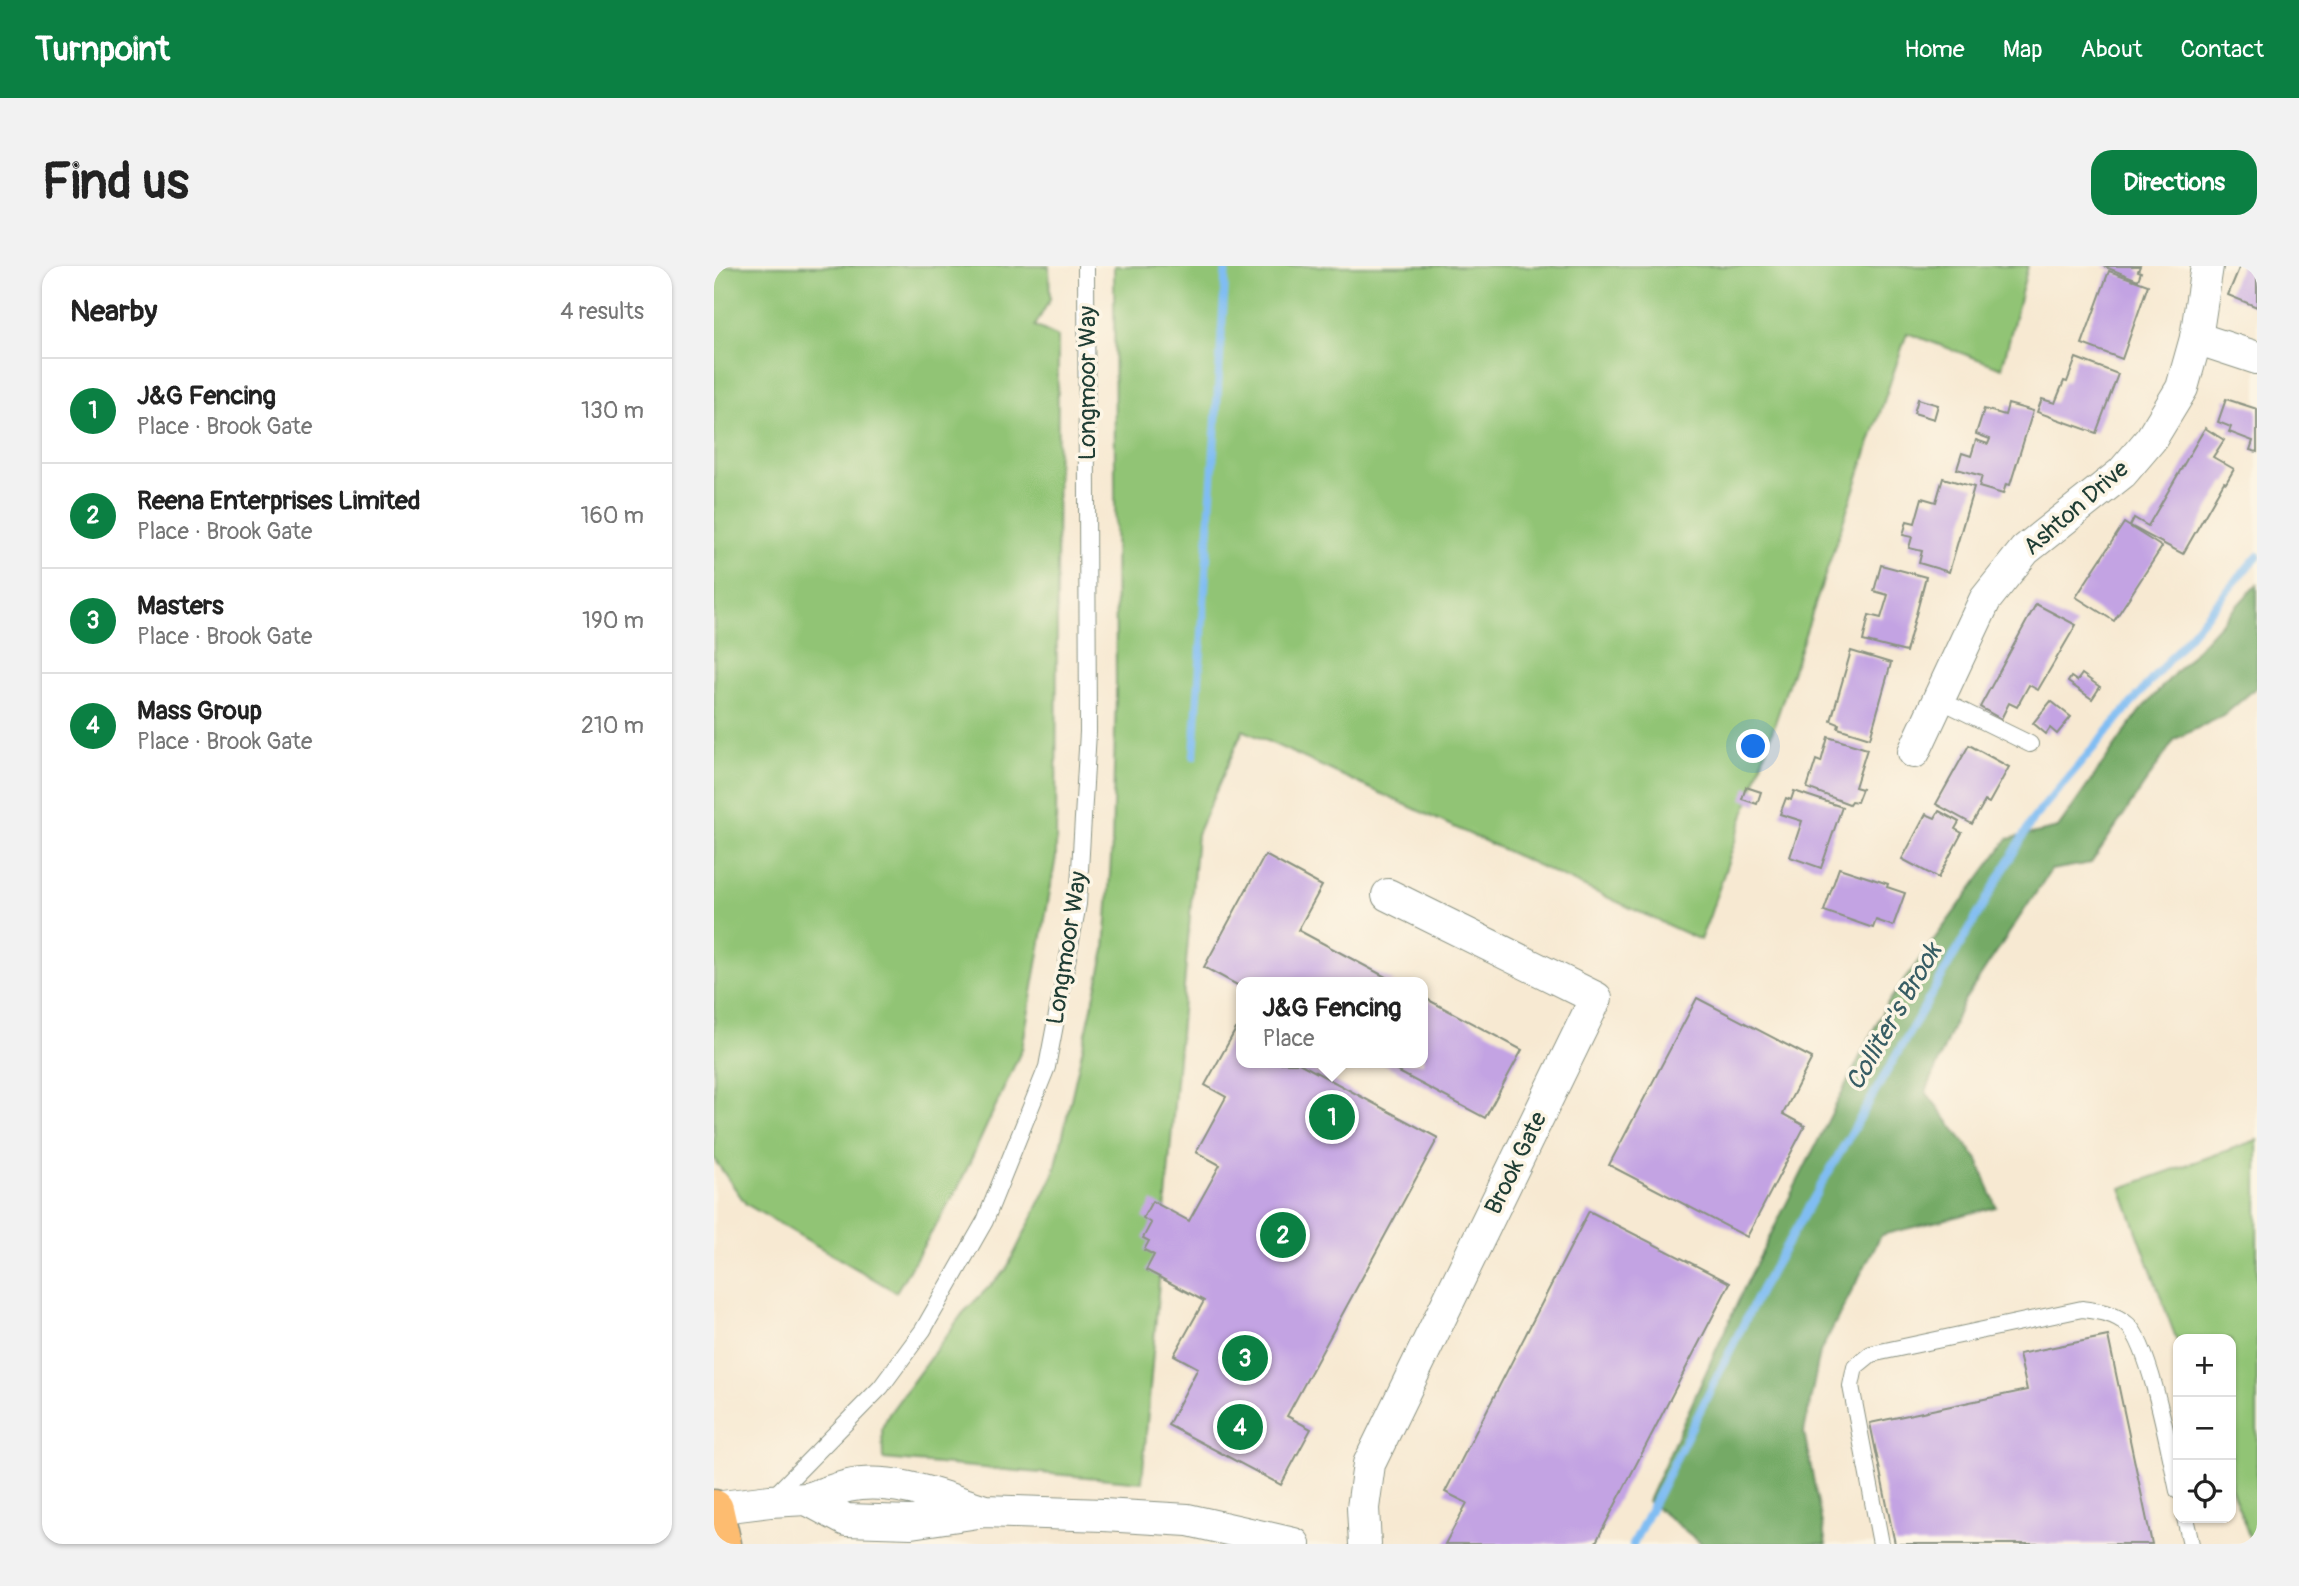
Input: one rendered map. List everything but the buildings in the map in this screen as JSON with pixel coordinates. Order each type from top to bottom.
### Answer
[{"type":"highway","points":[[714,1508],[722,1544]]},
{"type":"street","name":"Ashton Drive","points":[[1914,752],[1985,600],[2025,550],[2122,473],[2151,439],[2182,388],[2196,338],[2207,266]]},
{"type":"street","points":[[2196,338],[2257,358]]},
{"type":"street","name":"Brook Gate","points":[[1365,1544],[1363,1508],[1369,1464],[1596,998],[1388,895]]},
{"type":"street","points":[[714,1508],[807,1499],[846,1520],[911,1522],[985,1511],[1188,1520],[1294,1544]]},
{"type":"lane","name":"Longmoor Way","points":[[770,1501],[881,1387],[923,1330],[985,1221],[1047,1067],[1078,904],[1088,732],[1086,266]]},
{"type":"lane","points":[[1938,699],[2030,744]]},
{"type":"lane","points":[[1881,1544],[1851,1386],[1854,1367],[1871,1354],[2082,1309],[2107,1312],[2128,1324],[2140,1342],[2149,1366],[2173,1469]]},
{"type":"lane","points":[[2186,1523],[2191,1544]]},
{"type":"green space","points":[[714,266],[1049,266],[1050,299],[1035,326],[1058,337],[1056,857],[1022,1049],[958,1188],[896,1292],[746,1204],[714,1159]]},
{"type":"green space","points":[[1114,266],[2028,266],[2002,368],[1907,333],[1700,940],[1243,730],[1197,834],[1142,1482],[883,1459],[882,1428],[889,1414],[963,1313],[1006,1270],[1054,1174],[1105,950],[1112,843],[1116,694]]},
{"type":"green space","points":[[2257,584],[2257,687],[2223,716],[2175,739],[2091,863],[2051,870],[1962,1004],[1926,1092],[1978,1160],[1996,1207],[1881,1235],[1820,1352],[1804,1432],[1826,1544],[1702,1544],[1648,1501],[1744,1288],[1886,1005],[2008,839],[2058,828],[2139,712]]},
{"type":"green space","points":[[2257,1140],[2257,1544],[2252,1544],[2236,1501],[2236,1334],[2174,1334],[2121,1188]]},
{"type":"waterway","points":[[1194,756],[1226,266]]},
{"type":"waterway","name":"Colliter's Brook","points":[[1633,1544],[1761,1289],[2033,819],[2257,556]]},
{"type":"place","name":"J&G Fencing","points":[[1332,1117]]},
{"type":"place","name":"Reena Enterprises Limited","points":[[1283,1235]]},
{"type":"place","name":"Masters","points":[[1245,1358]]},
{"type":"place","name":"Mass Group","points":[[1240,1427]]}]
